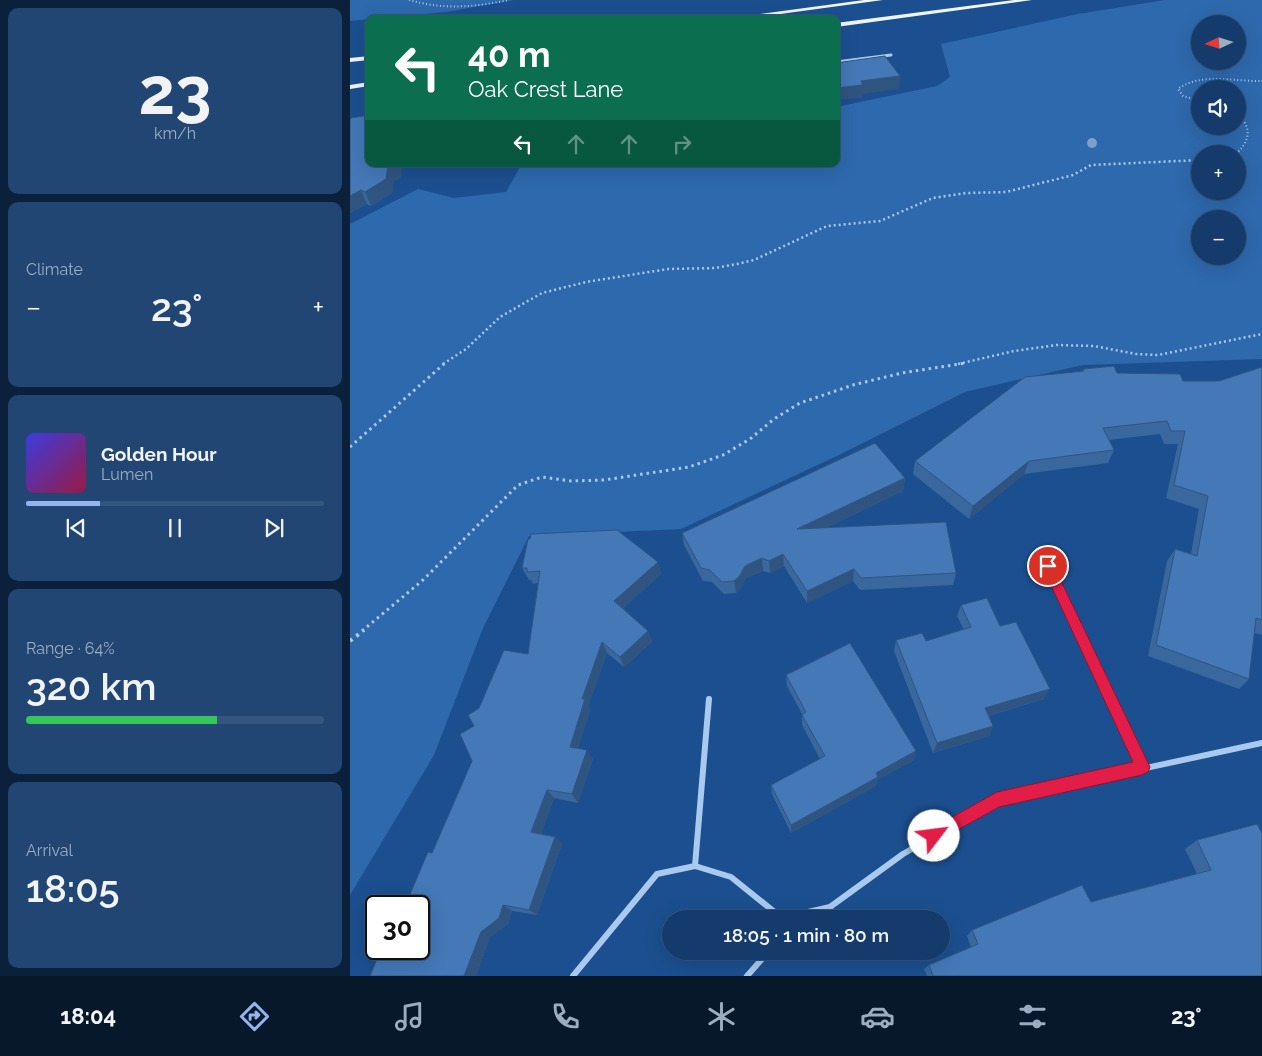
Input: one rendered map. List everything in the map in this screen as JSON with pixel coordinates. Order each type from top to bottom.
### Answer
[{"type":"main road","points":[[758,15],[880,0]]},
{"type":"main road","points":[[840,24],[1029,0]]},
{"type":"main road","points":[[350,60],[365,58]]},
{"type":"main road","points":[[350,87],[365,85]]},
{"type":"street","points":[[840,61],[891,55]]},
{"type":"street","points":[[1048,566],[1142,767]]},
{"type":"street","points":[[695,866],[709,699]]},
{"type":"street","points":[[817,910],[830,907],[903,854],[997,800],[1142,767],[1262,743]]},
{"type":"street","points":[[573,976],[657,874],[695,866],[731,877],[772,910]]},
{"type":"street","points":[[747,976],[761,960]]},
{"type":"path","points":[[409,0],[444,6],[466,6],[509,0]]},
{"type":"path","points":[[1246,81],[1262,81]]},
{"type":"path","points":[[1191,82],[1180,86],[1178,89],[1182,96],[1191,98]]},
{"type":"path","points":[[1244,145],[1248,141],[1250,129],[1246,122]]},
{"type":"path","points":[[350,447],[439,367],[466,349],[500,317],[542,293],[586,282],[668,269],[716,268],[737,264],[754,260],[827,226],[880,221],[934,198],[966,193],[1006,192],[1073,175],[1091,165],[1191,160]]},
{"type":"path","points":[[350,641],[423,580],[518,485],[542,477],[571,481],[604,480],[689,468],[723,456],[750,439],[774,419],[800,403],[853,384],[902,373],[967,363],[1014,351],[1057,345],[1094,346],[1136,354],[1158,355],[1262,334]]},
{"type":"shaded area","points":[[350,0],[514,0],[446,12],[414,15],[365,15],[365,20],[350,21]]},
{"type":"shaded area","points":[[1165,0],[1262,0],[1262,359],[1083,365],[965,392],[841,454],[681,529],[529,536],[483,628],[434,755],[350,895],[350,224],[418,189],[454,198],[506,192],[520,167],[840,167],[840,106],[937,86],[950,77],[941,44],[1078,14]]},
{"type":"building","points":[[885,56],[900,76],[861,81],[863,85],[840,88],[840,62]]},
{"type":"building","points":[[365,116],[365,167],[388,167],[386,179],[365,192],[361,190],[350,196],[350,121],[351,118]]},
{"type":"building","points":[[1114,366],[1117,373],[1180,374],[1183,381],[1219,381],[1262,367],[1262,620],[1256,618],[1249,679],[1156,645],[1175,549],[1197,556],[1208,496],[1174,485],[1185,431],[1171,431],[1167,421],[1103,428],[1114,450],[1029,461],[973,506],[915,461],[1025,377]]},
{"type":"building","points":[[875,443],[905,478],[797,529],[946,522],[956,573],[861,578],[854,569],[807,591],[783,554],[769,561],[762,558],[745,566],[739,577],[734,581],[722,582],[710,570],[701,568],[682,533]]},
{"type":"building","points":[[617,530],[658,562],[614,601],[648,631],[620,657],[602,642],[582,699],[585,699],[570,747],[587,750],[572,794],[547,790],[531,832],[555,837],[529,910],[503,905],[499,918],[481,932],[464,976],[370,976],[377,960],[430,960],[430,895],[410,895],[428,852],[432,853],[472,761],[460,734],[474,726],[468,715],[479,708],[504,650],[528,654],[540,571],[527,572],[527,568],[522,568],[528,539],[530,539],[531,534]]},
{"type":"building","points":[[987,598],[1000,626],[1016,622],[1050,689],[985,708],[993,726],[937,743],[896,640],[922,633],[926,641],[971,627],[961,605]]},
{"type":"building","points":[[850,643],[916,751],[876,773],[878,777],[791,825],[771,785],[825,756],[802,715],[806,712],[786,675]]},
{"type":"building","points":[[1257,824],[1262,833],[1262,976],[933,976],[929,965],[941,960],[950,960],[950,956],[978,944],[972,930],[1082,885],[1091,902],[1211,870],[1197,840]]},
{"type":"route","points":[[934,836],[997,800],[1142,767],[1048,566]]}]
